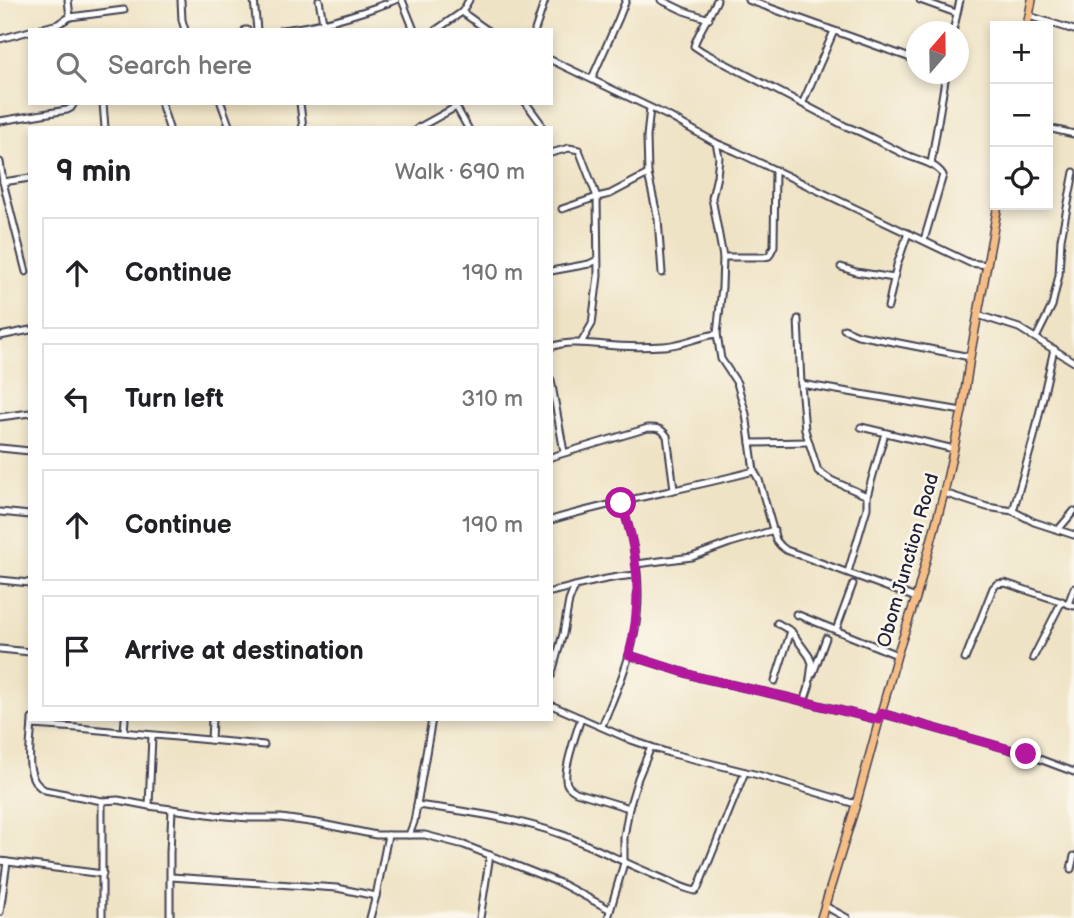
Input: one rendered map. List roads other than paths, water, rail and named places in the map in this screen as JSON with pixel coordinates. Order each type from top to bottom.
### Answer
[{"type":"main road","points":[[1028,21],[1032,0]]},
{"type":"main road","name":"Obom Junction Road","points":[[821,918],[857,801],[897,654],[916,598],[944,493],[962,411],[997,210]]},
{"type":"street","points":[[68,0],[70,17]]},
{"type":"street","points":[[181,0],[184,28]]},
{"type":"street","points":[[254,0],[257,28]]},
{"type":"street","points":[[319,0],[323,22]]},
{"type":"street","points":[[295,28],[375,8],[396,0]]},
{"type":"street","points":[[402,0],[413,28]]},
{"type":"street","points":[[439,28],[462,12],[469,0]]},
{"type":"street","points":[[536,28],[545,0]]},
{"type":"street","points":[[592,78],[626,0]]},
{"type":"street","points":[[661,0],[709,19]]},
{"type":"street","points":[[718,0],[694,46],[845,125],[939,169],[943,175],[924,240]]},
{"type":"street","points":[[748,0],[906,56]]},
{"type":"street","points":[[920,0],[956,13]]},
{"type":"street","points":[[955,21],[960,0]]},
{"type":"street","points":[[60,27],[70,17],[124,10]]},
{"type":"street","points":[[462,12],[484,28]]},
{"type":"street","points":[[1029,16],[1074,30]]},
{"type":"street","points":[[803,102],[834,31]]},
{"type":"street","points":[[0,39],[28,32]]},
{"type":"street","points":[[553,61],[670,117],[716,144],[970,263],[987,265]]},
{"type":"street","points":[[931,164],[944,84]]},
{"type":"street","points":[[0,121],[67,110],[73,105]]},
{"type":"street","points":[[103,105],[105,126]]},
{"type":"street","points":[[162,105],[168,126]]},
{"type":"street","points":[[222,105],[229,126]]},
{"type":"street","points":[[300,105],[303,126]]},
{"type":"street","points":[[421,126],[455,105],[467,126]]},
{"type":"street","points":[[527,105],[541,126]]},
{"type":"street","points":[[650,108],[647,137],[648,173],[659,219],[662,273]]},
{"type":"street","points":[[1053,129],[1074,134]]},
{"type":"street","points":[[716,144],[718,167],[712,198],[723,257],[717,334],[721,359],[737,383],[746,414],[754,471],[780,546],[916,598]]},
{"type":"street","points":[[553,152],[569,148],[579,150],[597,197],[598,276],[592,324],[581,342]]},
{"type":"street","points":[[0,162],[26,272]]},
{"type":"street","points":[[723,257],[764,257],[769,256],[772,251],[775,170]]},
{"type":"street","points":[[1036,338],[1052,306],[1074,172]]},
{"type":"street","points":[[562,209],[610,194],[648,173]]},
{"type":"street","points":[[3,182],[28,178]]},
{"type":"street","points":[[887,307],[908,233]]},
{"type":"street","points":[[553,271],[597,260]]},
{"type":"street","points":[[841,267],[894,278]]},
{"type":"street","points":[[978,315],[1019,328],[1074,362]]},
{"type":"street","points":[[798,319],[806,430],[818,471],[831,480],[867,496]]},
{"type":"street","points":[[844,329],[879,339],[970,357]]},
{"type":"street","points":[[0,337],[28,330]]},
{"type":"street","points":[[553,346],[581,342],[665,346],[717,334]]},
{"type":"street","points":[[1013,512],[1054,349]]},
{"type":"street","points":[[801,384],[962,411]]},
{"type":"street","points":[[553,391],[564,453]]},
{"type":"street","points":[[0,417],[28,413]]},
{"type":"street","points":[[861,427],[954,449]]},
{"type":"street","points":[[553,456],[649,428],[658,428],[667,436],[674,489]]},
{"type":"street","points":[[848,572],[886,433]]},
{"type":"street","points":[[750,443],[809,442]]},
{"type":"street","points":[[0,449],[28,451]]},
{"type":"street","points":[[553,519],[754,471]]},
{"type":"street","points":[[944,493],[1013,512],[1074,535]]},
{"type":"street","points":[[602,726],[629,655],[637,612],[637,575],[631,535],[621,503]]},
{"type":"street","points":[[1058,530],[1074,510]]},
{"type":"street","points":[[0,512],[28,515]]},
{"type":"street","points":[[635,564],[692,557],[774,530]]},
{"type":"street","points":[[553,592],[586,582],[637,575]]},
{"type":"street","points":[[0,580],[28,583]]},
{"type":"street","points":[[965,659],[993,588],[997,584],[1004,583],[1068,603]]},
{"type":"street","points":[[836,629],[853,584]]},
{"type":"street","points":[[553,669],[575,586]]},
{"type":"street","points":[[1034,658],[1068,603],[1074,588]]},
{"type":"street","points":[[563,589],[569,601]]},
{"type":"street","points":[[796,614],[897,654]]},
{"type":"street","points":[[777,623],[791,631],[811,659],[809,687]]},
{"type":"street","points":[[775,681],[791,631]]},
{"type":"street","points":[[804,702],[826,638]]},
{"type":"street","points":[[0,649],[28,652]]},
{"type":"street","points":[[629,655],[698,677],[804,702],[880,716],[1026,754],[1074,772]]},
{"type":"street","points":[[553,706],[651,747],[852,803],[857,801]]},
{"type":"street","points":[[581,718],[565,780],[568,787],[576,792],[629,808]]},
{"type":"street","points":[[124,733],[125,721]]},
{"type":"street","points":[[211,740],[212,721]]},
{"type":"street","points":[[409,835],[415,822],[432,721]]},
{"type":"street","points":[[264,745],[32,722],[30,763],[32,778],[37,787],[72,797],[118,800],[249,818],[281,818],[376,835],[425,835],[464,845],[560,883],[609,909]]},
{"type":"street","points":[[149,806],[152,736]]},
{"type":"street","points":[[608,918],[624,863],[624,837],[629,808],[651,747]]},
{"type":"street","points":[[417,804],[507,820],[562,835],[695,891],[709,864],[745,772]]},
{"type":"street","points":[[102,801],[102,918]]},
{"type":"street","points":[[170,918],[172,809]]},
{"type":"street","points":[[415,822],[425,835]]},
{"type":"street","points":[[370,918],[387,835]]},
{"type":"street","points":[[480,918],[490,855]]},
{"type":"street","points":[[1072,869],[1074,856]]},
{"type":"street","points":[[0,912],[3,862],[103,874]]},
{"type":"street","points":[[171,877],[337,888],[376,896]]},
{"type":"street","points":[[825,906],[847,918]]}]
